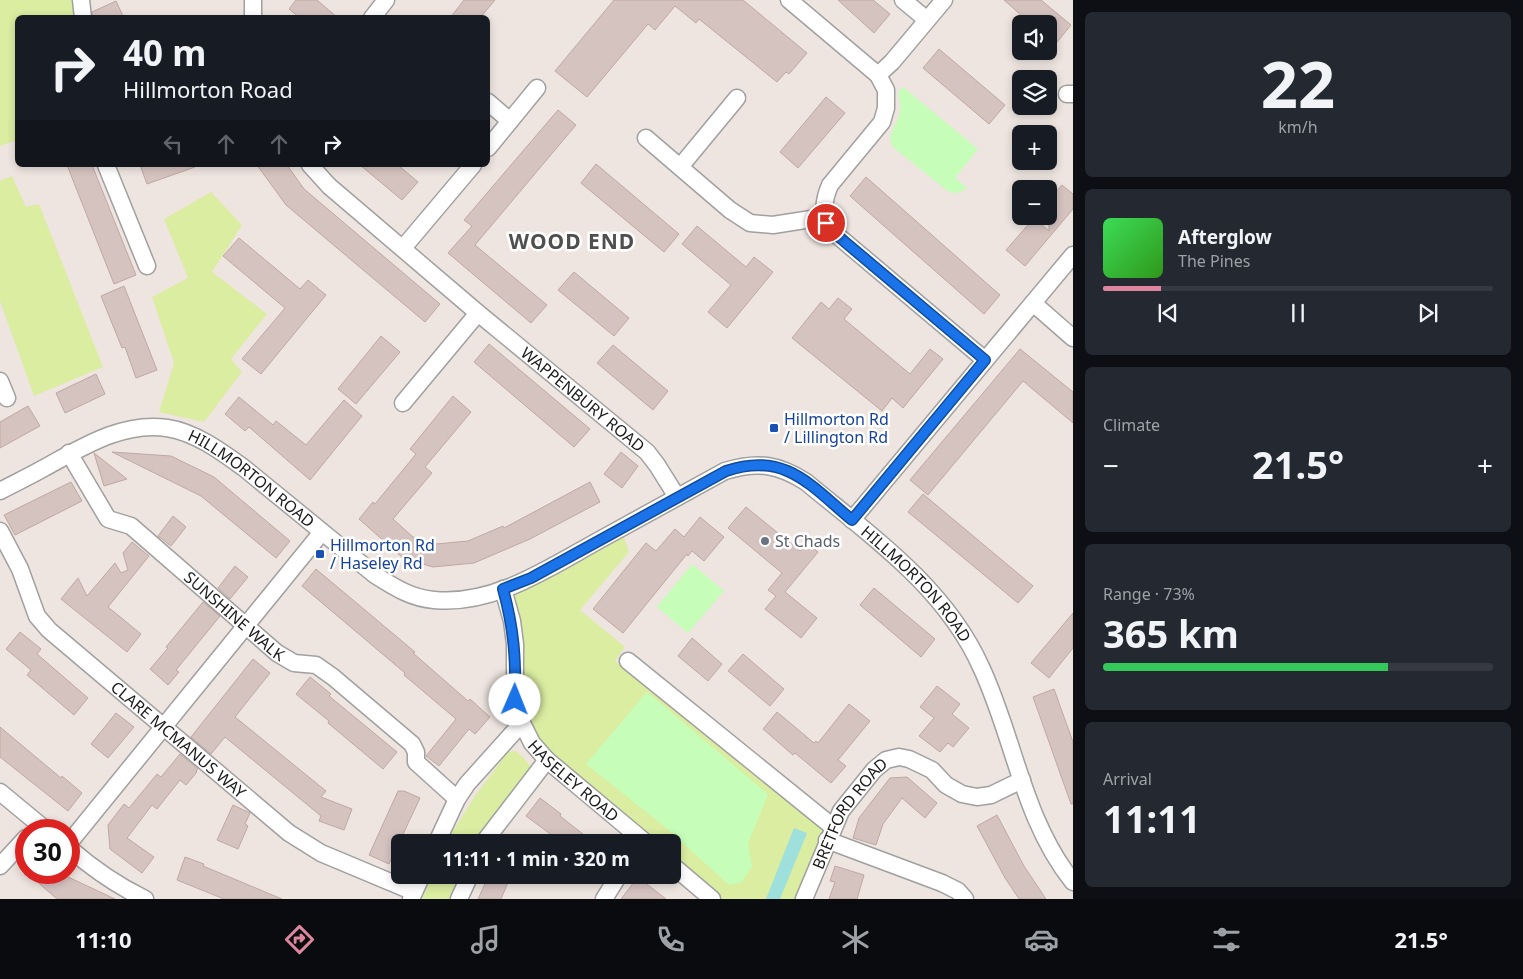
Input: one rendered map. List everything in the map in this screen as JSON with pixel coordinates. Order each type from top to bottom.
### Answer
[{"type":"street","points":[[81,0],[83,15]]},
{"type":"street","points":[[253,0],[253,15]]},
{"type":"street","points":[[374,15],[386,0]]},
{"type":"street","points":[[789,0],[878,75],[886,90],[886,108],[882,122],[830,185],[825,196],[824,217],[826,223],[832,231],[985,360]]},
{"type":"street","points":[[903,0],[927,20]]},
{"type":"street","points":[[878,75],[892,62],[944,0]]},
{"type":"street","points":[[490,146],[537,88]]},
{"type":"street","points":[[680,167],[737,98]]},
{"type":"street","points":[[490,104],[510,121]]},
{"type":"street","points":[[646,138],[738,216],[750,223],[772,226],[824,217]]},
{"type":"street","points":[[107,167],[148,266]]},
{"type":"street","name":"WAPPENBURY ROAD","points":[[312,167],[330,186],[478,313],[647,452],[677,497]]},
{"type":"street","points":[[403,248],[471,167]]},
{"type":"street","points":[[852,520],[1073,255]]},
{"type":"street","points":[[1033,303],[1073,338]]},
{"type":"street","points":[[403,403],[478,313]]},
{"type":"street","points":[[0,381],[7,398]]},
{"type":"street","name":"HILLMORTON ROAD","points":[[0,491],[69,454],[112,434],[152,427],[168,428],[206,443],[225,454],[375,575],[410,595],[434,600],[458,600],[482,597],[531,578],[726,471],[743,465],[769,465],[790,472],[806,482],[907,567],[947,609],[981,666],[1032,808],[1045,837],[1073,882]]},
{"type":"street","name":"SUNSHINE WALK","points":[[69,454],[108,519],[131,526],[277,653],[294,662],[316,665],[333,677],[412,744],[416,752],[416,762],[457,799]]},
{"type":"street","name":"CLARE MCMANUS WAY","points":[[0,531],[20,569],[37,616],[49,630],[289,833],[321,853],[412,895]]},
{"type":"street","points":[[80,830],[322,532]]},
{"type":"street","name":"HASELEY ROAD","points":[[503,589],[512,621],[515,644],[515,700],[522,724],[532,743],[547,760],[635,834]]},
{"type":"street","points":[[628,662],[830,834],[942,883],[958,891],[965,899]]},
{"type":"street","points":[[441,834],[457,799],[484,765],[522,724]]},
{"type":"street","name":"BRETFORD ROAD","points":[[804,899],[841,811],[874,770],[886,760],[899,757],[910,759],[932,770],[946,785],[962,794],[977,798],[991,795],[1022,780]]},
{"type":"street","points":[[490,834],[547,760]]},
{"type":"street","points":[[0,792],[29,819]]},
{"type":"street","points":[[0,866],[15,850]]},
{"type":"street","points":[[80,858],[131,892],[145,899]]},
{"type":"street","points":[[681,873],[712,899]]},
{"type":"street","points":[[458,899],[466,884]]},
{"type":"street","points":[[604,899],[614,884]]},
{"type":"green space","points":[[0,0],[75,0],[76,15],[15,15],[15,141],[0,146]]},
{"type":"green space","points":[[903,87],[978,149],[955,178],[967,188],[959,193],[948,191],[894,148],[891,143],[891,134],[900,112],[898,92]]},
{"type":"green space","points":[[12,176],[26,207],[39,204],[103,367],[34,396],[0,301],[0,181]]},
{"type":"green space","points":[[211,192],[242,225],[212,272],[267,314],[231,359],[242,372],[204,422],[159,412],[174,363],[152,297],[188,278],[164,219]]},
{"type":"green space","points":[[622,531],[629,552],[580,610],[625,647],[615,661],[652,687],[828,828],[799,899],[720,899],[681,865],[681,834],[643,834],[551,754],[536,738],[521,698],[510,590]]},
{"type":"green space","points":[[692,564],[724,591],[688,633],[657,607]]},
{"type":"green space","points":[[647,692],[768,794],[748,844],[752,866],[742,882],[729,885],[681,842],[681,834],[673,834],[586,764]]},
{"type":"green space","points":[[516,751],[532,768],[485,834],[451,834],[475,796],[508,752]]},
{"type":"green space","points":[[428,884],[458,884],[451,899],[422,899]]},
{"type":"water","points":[[794,828],[807,833],[780,899],[766,899]]},
{"type":"building","points":[[296,0],[317,0],[334,15],[296,15],[289,9]]},
{"type":"building","points":[[464,0],[495,0],[482,15],[452,15]]},
{"type":"building","points":[[614,0],[743,0],[807,53],[789,74],[786,72],[777,82],[699,19],[696,23],[675,6],[655,30],[648,24],[587,97],[555,71]]},
{"type":"building","points":[[838,0],[873,0],[890,14],[874,33]]},
{"type":"building","points":[[1004,0],[1041,0],[1071,25],[1057,42],[1057,15],[1021,15]]},
{"type":"building","points":[[116,1],[123,15],[92,15],[92,12]]},
{"type":"building","points":[[939,49],[1005,105],[989,124],[923,68]]},
{"type":"building","points":[[826,97],[845,113],[798,168],[780,152]]},
{"type":"building","points":[[558,110],[576,125],[475,245],[547,305],[531,323],[448,253],[472,226],[464,220]]},
{"type":"building","points":[[596,164],[679,234],[664,252],[581,183]]},
{"type":"building","points":[[68,167],[93,167],[136,275],[114,284]]},
{"type":"building","points":[[141,167],[195,167],[147,184]]},
{"type":"building","points":[[258,167],[288,167],[304,189],[440,304],[425,322],[286,205]]},
{"type":"building","points":[[362,167],[400,167],[418,182],[402,200]]},
{"type":"building","points":[[866,177],[1000,295],[984,314],[850,196]]},
{"type":"building","points":[[1062,185],[1073,194],[1073,209],[1025,266],[1006,250],[1028,225],[1042,225],[1049,231],[1049,225],[1057,225],[1057,191]]},
{"type":"building","points":[[697,226],[746,267],[754,257],[773,272],[727,328],[708,312],[731,285],[682,244]]},
{"type":"building","points":[[239,238],[300,289],[308,280],[326,295],[261,374],[242,359],[285,308],[223,256]]},
{"type":"building","points":[[574,272],[629,318],[614,336],[558,290]]},
{"type":"building","points":[[124,286],[157,370],[136,378],[125,347],[122,348],[101,296]]},
{"type":"building","points":[[838,298],[852,309],[844,319],[910,374],[930,349],[943,359],[903,408],[892,398],[882,411],[792,338],[821,302],[829,309]]},
{"type":"building","points":[[381,336],[400,352],[356,404],[338,389]]},
{"type":"building","points":[[489,344],[590,429],[574,447],[474,362]]},
{"type":"building","points":[[613,345],[668,391],[653,410],[597,363]]},
{"type":"building","points":[[1020,349],[1073,392],[1073,423],[1023,381],[928,495],[910,480]]},
{"type":"building","points":[[96,374],[105,394],[65,413],[56,393]]},
{"type":"building","points":[[453,396],[471,412],[425,467],[432,473],[393,519],[413,537],[436,544],[468,541],[503,526],[504,528],[590,482],[600,502],[530,539],[474,563],[433,567],[403,558],[359,519],[373,502],[375,504],[416,454],[410,449]]},
{"type":"building","points":[[239,397],[273,425],[276,421],[306,445],[344,400],[362,416],[310,480],[249,427],[245,431],[225,414]]},
{"type":"building","points":[[28,406],[40,426],[0,448],[0,422]]},
{"type":"building","points":[[112,452],[171,456],[214,477],[290,541],[276,558],[201,496]]},
{"type":"building","points":[[621,452],[638,466],[622,488],[604,474]]},
{"type":"building","points":[[94,453],[127,479],[104,486]]},
{"type":"building","points":[[71,482],[82,501],[15,535],[4,515]]},
{"type":"building","points":[[923,494],[1033,586],[1018,603],[908,512]]},
{"type":"building","name":"St Chads","points":[[746,507],[800,551],[808,543],[818,552],[785,592],[817,618],[801,638],[765,609],[776,596],[768,590],[782,573],[728,528]]},
{"type":"building","points":[[173,516],[186,527],[171,546],[158,536]]},
{"type":"building","points":[[700,517],[724,537],[704,561],[692,551],[688,556],[687,554],[623,633],[593,609],[646,543],[656,551],[675,529],[684,537]]},
{"type":"building","points":[[132,542],[149,556],[108,607],[141,634],[127,652],[61,599],[78,578],[87,596],[115,563],[121,573],[128,570],[123,553]]},
{"type":"building","points":[[235,566],[248,577],[230,599],[218,588]]},
{"type":"building","points":[[316,569],[415,652],[413,653],[468,701],[470,699],[490,717],[475,734],[469,729],[439,766],[426,756],[456,719],[302,586]]},
{"type":"building","points":[[874,588],[935,639],[921,657],[860,605]]},
{"type":"building","points":[[203,602],[220,616],[176,670],[179,672],[168,685],[150,669]]},
{"type":"building","points":[[1073,613],[1073,648],[1049,678],[1031,663]]},
{"type":"building","points":[[20,632],[41,649],[37,654],[88,698],[74,715],[27,675],[31,670],[6,649]]},
{"type":"building","points":[[692,638],[722,664],[708,681],[678,656]]},
{"type":"building","points":[[743,654],[784,689],[770,706],[728,671]]},
{"type":"building","points":[[253,659],[270,673],[235,717],[326,791],[321,797],[352,809],[344,830],[319,821],[321,816],[225,737],[211,754],[191,737]]},
{"type":"building","points":[[310,677],[331,694],[329,696],[397,752],[383,769],[296,694]]},
{"type":"building","points":[[937,686],[960,704],[952,714],[969,728],[953,747],[948,743],[940,752],[919,736],[934,718],[920,707]]},
{"type":"building","points":[[1054,689],[1073,742],[1073,804],[1071,804],[1033,697]]},
{"type":"building","points":[[849,704],[870,721],[838,760],[846,766],[831,783],[795,753],[793,755],[763,729],[777,712],[814,743],[816,741],[818,743]]},
{"type":"building","points":[[116,713],[134,727],[108,758],[91,744]]},
{"type":"building","points":[[0,727],[82,793],[68,811],[0,757]]},
{"type":"building","points":[[180,754],[198,769],[197,772],[186,785],[180,780],[157,809],[152,805],[127,838],[154,857],[142,873],[110,849],[108,825],[124,804],[129,808],[157,774],[161,777]]},
{"type":"building","points":[[907,777],[937,803],[925,818],[902,798],[883,824],[876,845],[853,838],[859,818],[890,778]]},
{"type":"building","points":[[398,791],[404,791],[420,798],[403,834],[391,834],[391,860],[389,864],[369,855]]},
{"type":"building","points":[[540,798],[583,834],[550,834],[526,816]]},
{"type":"building","points":[[233,805],[250,813],[245,824],[248,826],[238,849],[217,840]]},
{"type":"building","points":[[997,815],[1024,866],[1046,899],[1019,899],[1005,878],[977,826]]},
{"type":"building","points":[[185,857],[282,899],[224,899],[177,880]]},
{"type":"building","points":[[835,866],[864,875],[857,899],[829,899],[835,882],[830,881]]},
{"type":"building","points":[[80,883],[115,899],[57,899],[40,884]]},
{"type":"building","points":[[485,884],[507,884],[501,899],[478,899]]},
{"type":"building","points":[[633,884],[647,884],[666,899],[621,899]]},
{"type":"place","name":"Hillmorton Rd / Lillington Rd","points":[[774,428]]},
{"type":"place","name":"St Chads","points":[[765,541]]},
{"type":"place","name":"Hillmorton Rd / Haseley Rd","points":[[320,554]]},
{"type":"district","name":"WOOD END","points":[[572,242]]},
{"type":"route","points":[[515,700],[515,644],[512,621],[503,589],[531,578],[677,497],[726,471],[743,465],[769,465],[790,472],[806,482],[852,520],[985,360],[832,231],[826,223]]}]
